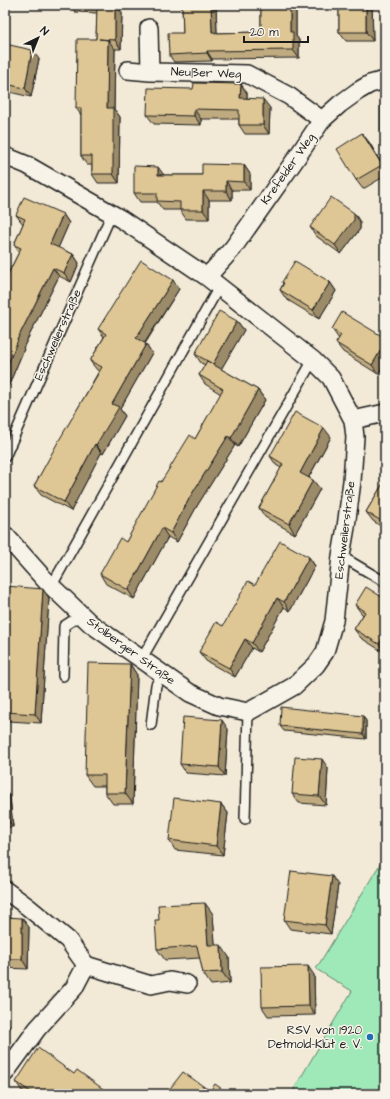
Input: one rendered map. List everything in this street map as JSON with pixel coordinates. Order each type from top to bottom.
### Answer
[{"type":"street","points":[[149,28],[150,72]]},
{"type":"street","name":"Neußer Weg","points":[[128,70],[150,72],[247,74],[289,96],[322,120]]},
{"type":"street","name":"Krefelder Weg","points":[[213,282],[233,248],[322,120],[358,90],[370,84],[385,80]]},
{"type":"street","name":"Eschweilerstraße","points":[[5,156],[27,165],[112,213],[213,282],[313,360],[331,378],[353,420],[355,437],[352,481],[341,556],[334,620],[325,652],[316,665],[294,686],[248,712]]},
{"type":"street","points":[[353,420],[385,413]]},
{"type":"street","name":"Stolberger Straße","points":[[5,535],[52,586],[82,615],[141,660],[190,693],[219,706],[248,712]]},
{"type":"street","points":[[5,890],[68,940],[86,965],[151,985],[170,981],[187,984]]},
{"type":"street","points":[[5,1072],[37,1029],[74,988],[86,965]]},
{"type":"lane","name":"Eschweilerstraße","points":[[5,457],[112,213]]},
{"type":"lane","points":[[52,586],[213,282]]},
{"type":"lane","points":[[141,660],[313,360]]},
{"type":"lane","points":[[341,556],[385,582]]},
{"type":"lane","points":[[63,676],[64,626],[82,615]]},
{"type":"lane","points":[[151,725],[156,685],[162,674]]},
{"type":"lane","points":[[245,819],[248,712]]},
{"type":"green space","points":[[385,856],[385,1094],[291,1094],[352,991],[316,969]]},
{"type":"building","points":[[97,5],[115,5],[115,40],[99,39],[108,40],[107,108],[113,108],[113,174],[92,174],[92,156],[81,156],[81,108],[76,108],[77,39],[96,39]]},
{"type":"building","points":[[182,5],[211,5],[212,32],[215,33],[261,32],[261,5],[290,5],[290,32],[293,32],[293,50],[207,51],[207,53],[169,55],[168,33],[183,33]]},
{"type":"building","points":[[339,5],[366,5],[366,32],[339,32]]},
{"type":"building","points":[[5,44],[32,50],[25,88],[5,84]]},
{"type":"building","points":[[194,83],[241,84],[240,98],[263,99],[263,125],[239,125],[239,110],[194,109],[194,116],[147,115],[148,88],[193,89]]},
{"type":"building","points":[[381,98],[385,98],[385,131],[381,131]]},
{"type":"building","points":[[362,133],[382,165],[356,180],[337,149]]},
{"type":"building","points":[[202,164],[244,165],[244,182],[226,181],[226,191],[203,191],[203,210],[180,210],[180,202],[157,201],[157,193],[134,193],[134,166],[158,167],[158,175],[202,175]]},
{"type":"building","points":[[24,197],[63,214],[50,244],[73,254],[64,273],[53,268],[17,340],[5,371],[5,280],[21,248],[14,245],[25,219],[16,215]]},
{"type":"building","points":[[331,197],[354,213],[354,220],[335,245],[310,227]]},
{"type":"building","points":[[141,260],[173,280],[136,338],[146,344],[112,404],[119,407],[96,445],[95,444],[64,502],[34,486],[102,367],[90,361],[106,334],[98,329]]},
{"type":"building","points":[[295,261],[330,282],[313,310],[280,290],[284,283],[282,282]]},
{"type":"building","points":[[219,311],[237,321],[213,364],[195,354]]},
{"type":"building","points":[[342,312],[385,338],[385,343],[372,365],[336,343],[341,335],[332,329]]},
{"type":"building","points":[[207,361],[258,390],[231,438],[228,436],[190,497],[171,533],[162,528],[128,590],[100,574],[120,538],[126,542],[159,481],[161,482],[190,435],[195,439],[223,389],[199,375]]},
{"type":"building","points":[[295,412],[324,428],[300,473],[313,480],[289,524],[259,508],[283,464],[270,456]]},
{"type":"building","points":[[385,480],[385,523],[366,512]]},
{"type":"building","points":[[280,541],[309,557],[284,602],[277,598],[252,643],[245,639],[229,668],[199,652],[216,622],[223,626],[248,581],[255,585]]},
{"type":"building","points":[[5,586],[43,589],[35,714],[5,712]]},
{"type":"building","points":[[366,587],[385,599],[385,635],[379,644],[354,629],[365,612],[355,605]]},
{"type":"building","points":[[88,663],[130,664],[125,793],[105,793],[105,775],[85,775]]},
{"type":"building","points":[[281,707],[363,716],[363,734],[280,726]]},
{"type":"building","points":[[183,717],[222,720],[219,767],[180,764]]},
{"type":"building","points":[[385,729],[385,739],[381,736]]},
{"type":"building","points":[[295,757],[322,759],[319,796],[292,794]]},
{"type":"building","points":[[174,798],[221,804],[216,846],[169,840]]},
{"type":"building","points":[[291,871],[332,876],[325,925],[284,920]]},
{"type":"building","points":[[205,903],[208,945],[221,945],[222,972],[203,973],[197,946],[157,949],[155,920],[159,920],[158,905]]},
{"type":"building","points":[[5,917],[22,918],[22,959],[5,959]]},
{"type":"building","points":[[308,966],[309,1006],[262,1007],[261,967]]},
{"type":"building","points":[[38,1048],[74,1074],[77,1070],[110,1094],[34,1094],[16,1082]]},
{"type":"building","points":[[183,1072],[210,1091],[215,1084],[229,1094],[173,1094],[168,1091]]},
{"type":"building","points":[[115,1089],[122,1094],[112,1094]]},
{"type":"place","name":"RSV von 1920 Detmold-Klüt e. V.","points":[[370,1037]]}]
